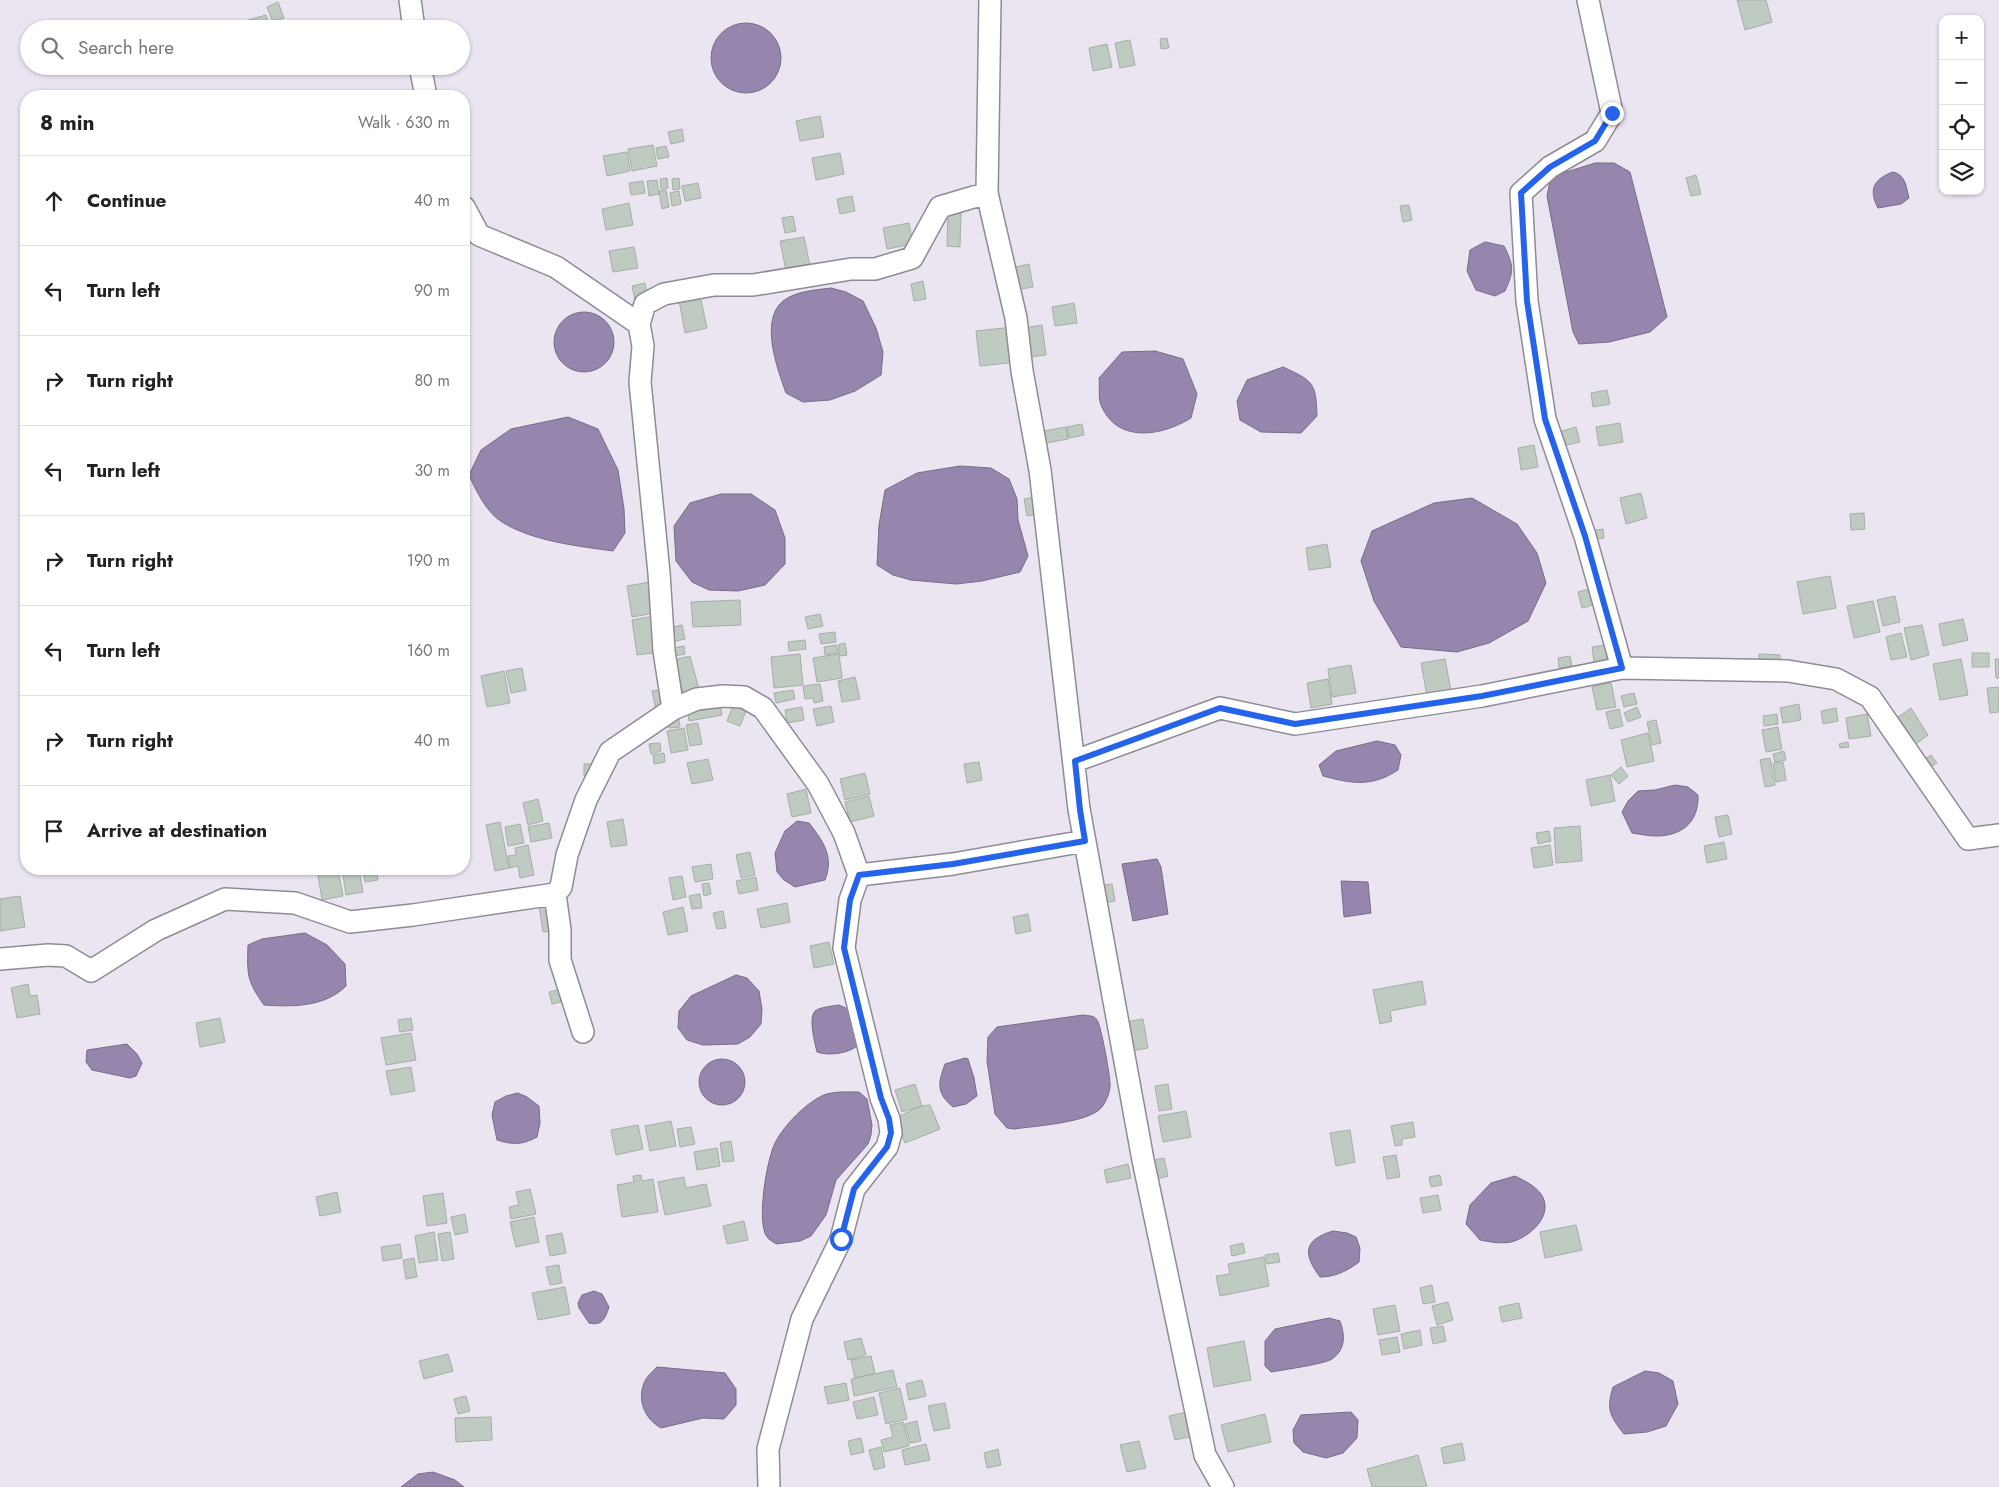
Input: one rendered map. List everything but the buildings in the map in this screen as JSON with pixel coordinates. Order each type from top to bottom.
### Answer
[{"type":"street","points":[[410,0],[413,20]]},
{"type":"street","points":[[990,0],[987,193],[1016,318],[1022,372],[1040,470],[1080,810],[1143,1160],[1204,1455],[1223,1487]]},
{"type":"street","points":[[1588,0],[1612,113],[1595,141],[1550,167],[1521,193],[1527,301],[1545,419],[1585,536],[1622,668]]},
{"type":"street","points":[[422,75],[425,90]]},
{"type":"street","points":[[673,709],[664,651],[659,574],[640,382],[643,346],[639,324],[645,304],[664,294],[714,285],[754,286],[851,269],[875,269],[912,258],[940,207],[987,193]]},
{"type":"street","points":[[471,237],[556,267],[639,324]]},
{"type":"street","points":[[1075,761],[1220,708],[1295,724],[1482,696],[1622,668],[1788,671],[1836,679],[1870,697],[1968,839],[1999,835]]},
{"type":"street","points":[[0,959],[48,955],[66,956],[91,970],[156,930],[224,900],[295,903],[350,922],[413,916],[555,894],[561,887],[567,855],[586,800],[610,752],[673,709],[697,699],[723,696],[744,697],[763,708],[818,784],[844,832],[859,875],[850,900],[844,948],[881,1098],[889,1119],[891,1133],[887,1147],[854,1189],[841,1239],[802,1319],[768,1449],[769,1487]]},
{"type":"street","points":[[859,875],[953,864],[1085,841]]},
{"type":"street","points":[[555,894],[560,930],[560,960],[583,1032]]},
{"type":"shaded area","points":[[746,23],[759,26],[771,33],[778,45],[781,58],[778,71],[771,83],[759,90],[746,93],[733,90],[721,83],[714,71],[711,58],[714,45],[721,33],[733,26]]},
{"type":"shaded area","points":[[1595,163],[1614,163],[1630,172],[1667,317],[1650,332],[1609,342],[1579,344],[1573,332],[1547,196],[1550,181],[1563,173]]},
{"type":"shaded area","points":[[1893,172],[1903,179],[1909,198],[1901,204],[1878,208],[1873,195],[1875,185],[1881,178]]},
{"type":"shaded area","points":[[1485,242],[1504,246],[1512,268],[1505,291],[1495,296],[1476,290],[1467,271],[1470,250]]},
{"type":"shaded area","points":[[831,288],[846,292],[863,301],[876,328],[883,352],[881,375],[855,391],[830,400],[803,402],[786,393],[772,346],[772,321],[776,310],[788,298],[806,292]]},
{"type":"shaded area","points":[[584,312],[596,314],[609,325],[614,342],[612,354],[601,367],[584,372],[572,370],[559,359],[554,342],[556,330],[567,317]]},
{"type":"shaded area","points":[[1155,351],[1183,359],[1197,394],[1191,418],[1167,429],[1154,432],[1141,433],[1129,431],[1118,426],[1108,417],[1101,405],[1099,378],[1122,352]]},
{"type":"shaded area","points":[[1283,367],[1301,376],[1311,384],[1314,389],[1317,416],[1301,433],[1261,432],[1240,420],[1237,401],[1247,380]]},
{"type":"shaded area","points":[[568,417],[598,429],[618,470],[624,509],[625,533],[613,551],[555,542],[527,534],[502,522],[492,513],[479,495],[470,477],[470,473],[481,450],[511,429]]},
{"type":"shaded area","points":[[960,466],[991,468],[1009,479],[1017,499],[1018,520],[1028,556],[1020,572],[982,581],[956,584],[911,580],[893,575],[877,565],[879,525],[885,490],[917,473]]},
{"type":"shaded area","points":[[721,494],[751,494],[775,510],[785,538],[785,564],[765,585],[738,591],[709,590],[692,582],[676,561],[674,526],[690,503]]},
{"type":"shaded area","points":[[1472,498],[1517,524],[1537,553],[1546,583],[1528,621],[1489,643],[1457,652],[1401,647],[1374,601],[1361,561],[1372,531],[1434,503]]},
{"type":"shaded area","points":[[1377,741],[1395,745],[1401,755],[1398,770],[1380,779],[1362,782],[1344,781],[1323,776],[1319,765],[1336,751]]},
{"type":"shaded area","points":[[1675,785],[1688,787],[1698,795],[1696,813],[1687,826],[1674,833],[1665,835],[1653,836],[1632,833],[1622,812],[1628,801],[1638,791],[1655,790]]},
{"type":"shaded area","points":[[797,821],[809,823],[823,843],[828,857],[828,872],[825,880],[795,887],[784,880],[777,872],[775,853],[785,831]]},
{"type":"shaded area","points":[[1157,859],[1161,867],[1168,914],[1133,921],[1122,864]]},
{"type":"shaded area","points":[[1341,881],[1368,882],[1371,913],[1344,917]]},
{"type":"shaded area","points":[[305,933],[327,945],[345,964],[346,986],[338,993],[318,1002],[286,1006],[264,1005],[254,990],[249,977],[248,945],[262,939]]},
{"type":"shaded area","points":[[736,975],[747,978],[759,991],[762,1009],[761,1024],[750,1037],[738,1044],[703,1045],[687,1040],[678,1028],[679,1011],[691,996]]},
{"type":"shaded area","points":[[839,1005],[850,1010],[858,1045],[838,1053],[826,1054],[817,1052],[813,1031],[813,1014],[820,1009]]},
{"type":"shaded area","points":[[1083,1015],[1096,1018],[1103,1041],[1110,1087],[1103,1105],[1092,1114],[1071,1121],[1014,1129],[1007,1128],[995,1114],[987,1061],[988,1037],[997,1027]]},
{"type":"shaded area","points":[[127,1044],[137,1054],[142,1063],[136,1076],[130,1078],[92,1070],[86,1062],[87,1050]]},
{"type":"shaded area","points":[[965,1058],[968,1059],[974,1078],[977,1096],[966,1104],[953,1107],[947,1102],[941,1092],[941,1077],[945,1064]]},
{"type":"shaded area","points":[[717,1059],[727,1059],[741,1069],[745,1082],[741,1095],[735,1101],[727,1105],[717,1105],[703,1095],[699,1087],[699,1077],[709,1063]]},
{"type":"shaded area","points":[[859,1092],[867,1099],[872,1125],[868,1144],[836,1180],[826,1215],[811,1236],[800,1241],[776,1244],[767,1237],[762,1218],[766,1176],[775,1143],[790,1122],[817,1098],[832,1093]]},
{"type":"shaded area","points":[[518,1093],[539,1106],[540,1123],[537,1137],[527,1142],[517,1143],[497,1140],[492,1115],[495,1102],[506,1096]]},
{"type":"shaded area","points":[[1515,1176],[1541,1194],[1545,1202],[1543,1217],[1533,1230],[1511,1242],[1503,1243],[1480,1240],[1466,1224],[1470,1205],[1491,1183]]},
{"type":"shaded area","points":[[1333,1231],[1347,1233],[1356,1237],[1360,1248],[1359,1262],[1341,1273],[1320,1277],[1314,1269],[1309,1249],[1311,1243],[1316,1239]]},
{"type":"shaded area","points":[[594,1291],[602,1294],[609,1307],[602,1321],[593,1324],[589,1323],[579,1308],[578,1303],[582,1295]]},
{"type":"shaded area","points":[[1329,1318],[1340,1321],[1343,1331],[1342,1346],[1337,1355],[1332,1359],[1313,1365],[1271,1372],[1265,1366],[1265,1341],[1275,1329]]},
{"type":"shaded area","points":[[657,1367],[725,1373],[736,1389],[736,1405],[724,1419],[703,1418],[661,1428],[647,1415],[641,1396],[645,1381]]},
{"type":"shaded area","points":[[1645,1371],[1659,1373],[1673,1381],[1678,1404],[1666,1426],[1647,1432],[1624,1434],[1615,1422],[1611,1412],[1610,1402],[1613,1387]]},
{"type":"shaded area","points":[[1351,1412],[1358,1420],[1357,1438],[1343,1453],[1326,1458],[1303,1452],[1294,1443],[1293,1430],[1301,1415]]},
{"type":"shaded area","points":[[433,1472],[455,1480],[464,1487],[401,1487],[418,1474]]},
{"type":"route","points":[[841,1239],[854,1189],[887,1147],[891,1133],[889,1119],[881,1098],[844,948],[850,900],[859,875],[953,864],[1085,841],[1075,761],[1220,708],[1295,724],[1482,696],[1622,668],[1585,536],[1545,419],[1527,301],[1521,193],[1550,167],[1595,141],[1612,113]]}]
